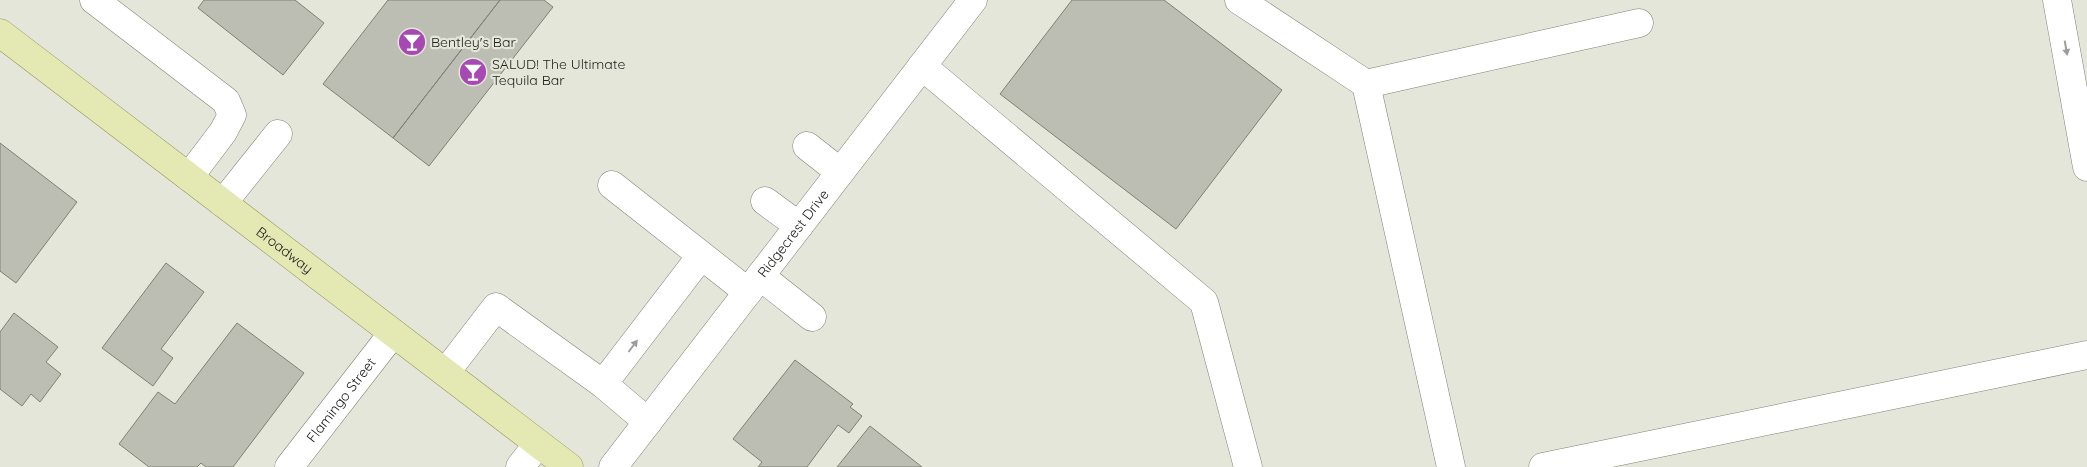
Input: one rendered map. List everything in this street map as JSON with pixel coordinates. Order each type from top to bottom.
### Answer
[{"type":"main road","name":"Broadway","points":[[0,33],[568,467]]},
{"type":"street","points":[[94,0],[226,101],[232,115],[223,132],[189,178]]},
{"type":"street","name":"Ridgecrest Drive","points":[[612,467],[973,0]]},
{"type":"street","points":[[1239,0],[1366,84],[1451,467]]},
{"type":"street","points":[[2058,0],[2087,167]]},
{"type":"street","points":[[1366,84],[1639,23]]},
{"type":"street","points":[[922,66],[1204,302],[1248,467]]},
{"type":"street","points":[[223,203],[278,134]]},
{"type":"street","points":[[807,146],[840,172]]},
{"type":"street","points":[[612,185],[701,256],[812,318]]},
{"type":"street","points":[[765,200],[799,226]]},
{"type":"street","points":[[603,384],[701,256]]},
{"type":"street","points":[[446,372],[496,307],[603,384],[648,422]]},
{"type":"street","name":"Flamingo Street","points":[[289,467],[393,333]]},
{"type":"street","points":[[1543,467],[2087,355]]},
{"type":"street","points":[[520,467],[538,444]]},
{"type":"building","points":[[204,0],[295,0],[324,23],[283,75],[198,8]]},
{"type":"building","name":"Bentley's Bar","points":[[388,0],[500,0],[393,138],[323,84]]},
{"type":"building","name":"SALUD! The Ultimate Tequila Bar","points":[[500,0],[544,0],[553,7],[429,166],[393,138]]},
{"type":"building","points":[[1072,0],[1164,0],[1282,90],[1176,229],[1000,94]]},
{"type":"building","points":[[0,143],[77,202],[16,283],[0,271]]},
{"type":"building","points":[[166,263],[204,292],[161,349],[173,358],[153,386],[102,348]]},
{"type":"building","points":[[14,313],[58,347],[46,362],[61,374],[40,402],[31,394],[22,406],[0,389],[0,332]]},
{"type":"building","points":[[237,323],[304,373],[233,467],[206,467],[201,463],[197,467],[149,467],[119,444],[158,392],[175,404]]},
{"type":"building","points":[[795,360],[853,404],[850,407],[862,416],[849,433],[838,425],[807,467],[758,467],[762,462],[733,439]]},
{"type":"building","points":[[870,426],[922,467],[837,467]]},
{"type":"place","name":"Bentley's Bar","points":[[412,42]]},
{"type":"place","name":"SALUD! The Ultimate Tequila Bar","points":[[473,72]]}]
